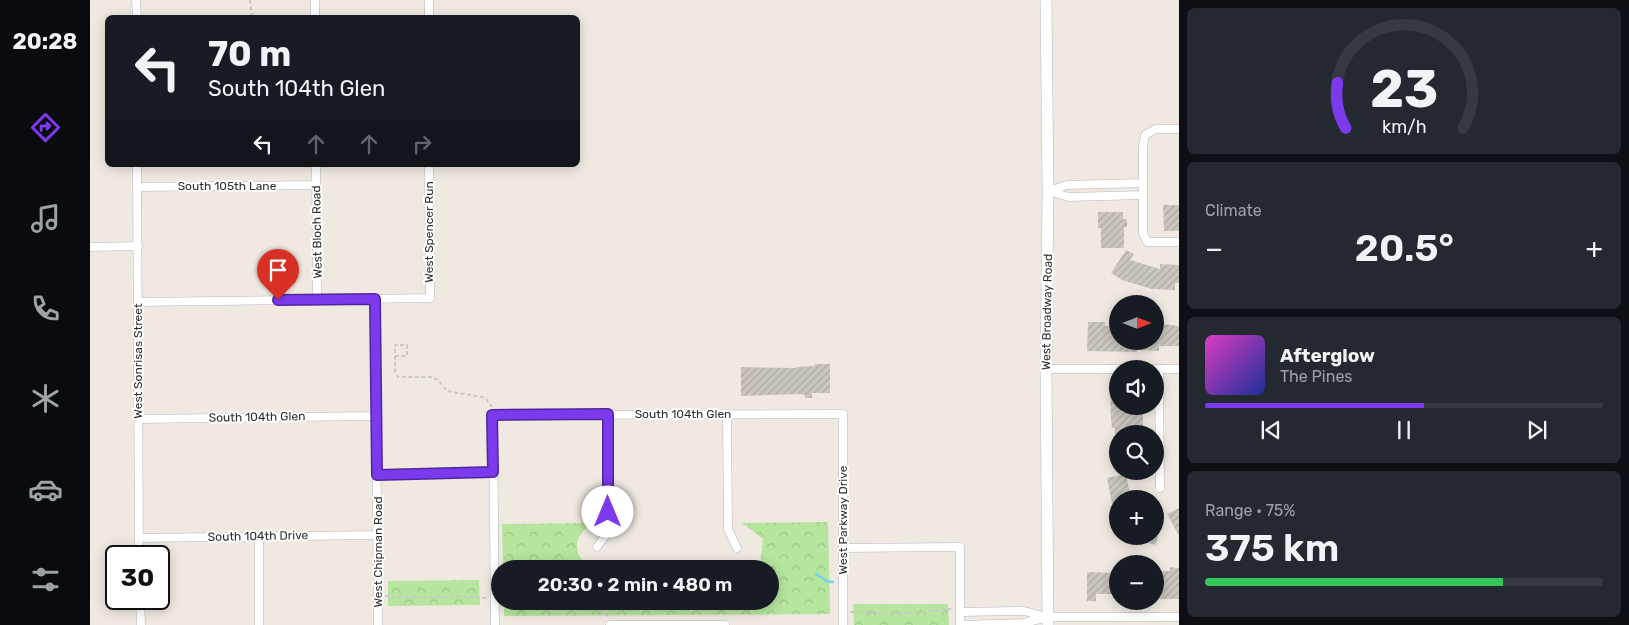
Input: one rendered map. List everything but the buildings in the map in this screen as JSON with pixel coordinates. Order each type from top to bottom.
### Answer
[{"type":"main road","name":"West Broadway Road","points":[[1046,0],[1048,621]]},
{"type":"street","points":[[136,0],[136,15]]},
{"type":"street","points":[[315,0],[315,15]]},
{"type":"street","points":[[429,0],[429,15]]},
{"type":"street","points":[[1179,129],[1156,129],[1145,135],[1143,148],[1143,232],[1147,242],[1179,242]]},
{"type":"street","name":"West Sonrisas Street","points":[[137,167],[139,545]]},
{"type":"street","name":"West Bloch Road","points":[[316,167],[318,300]]},
{"type":"street","name":"West Spencer Run","points":[[375,299],[430,298],[429,167]]},
{"type":"street","points":[[1048,191],[1067,185],[1143,183]]},
{"type":"street","name":"South 105th Lane","points":[[137,187],[316,185]]},
{"type":"street","points":[[1048,191],[1069,197],[1143,195]]},
{"type":"street","points":[[90,247],[138,246]]},
{"type":"street","points":[[138,302],[375,299]]},
{"type":"street","name":"West Chipman Road","points":[[375,299],[378,625]]},
{"type":"street","points":[[1164,369],[1179,368]]},
{"type":"street","points":[[1046,369],[1109,369]]},
{"type":"street","points":[[596,547],[608,532],[608,414]]},
{"type":"street","name":"South 104th Glen","points":[[492,415],[842,414]]},
{"type":"street","name":"West Parkway Drive","points":[[842,414],[843,625]]},
{"type":"street","points":[[492,415],[494,560]]},
{"type":"street","points":[[727,415],[728,528],[737,548]]},
{"type":"street","points":[[1159,415],[1160,488]]},
{"type":"street","name":"South 104th Glen","points":[[138,419],[376,416]]},
{"type":"street","points":[[377,475],[493,472]]},
{"type":"street","name":"South 104th Drive","points":[[139,538],[378,534]]},
{"type":"street","points":[[259,536],[259,625]]},
{"type":"street","points":[[843,548],[960,547],[960,625],[1179,617]]},
{"type":"street","points":[[140,610],[141,625]]},
{"type":"street","points":[[494,610],[495,625]]},
{"type":"street","points":[[960,612],[1024,611],[1048,621]]},
{"type":"street","points":[[610,625],[725,625]]},
{"type":"path","points":[[250,0],[252,15]]},
{"type":"path","points":[[395,356],[407,356],[407,345],[395,345],[395,356],[395,371],[398,377],[432,377],[438,380],[447,391],[486,398],[492,408],[492,415]]},
{"type":"path","points":[[378,596],[491,598]]},
{"type":"path","points":[[843,612],[908,613],[952,609],[952,599],[960,599]]},
{"type":"path","points":[[602,610],[608,617],[610,625]]},
{"type":"green space","points":[[828,522],[830,614],[504,616],[504,610],[779,610],[779,560],[761,560],[763,539],[742,523]]},
{"type":"green space","points":[[598,523],[584,530],[580,535],[577,547],[582,560],[503,560],[502,524]]},
{"type":"green space","points":[[479,580],[480,605],[388,606],[388,581]]},
{"type":"green space","points":[[853,604],[948,604],[949,625],[854,625]]},
{"type":"waterway","points":[[816,574],[827,581],[833,582]]},
{"type":"route","points":[[278,300],[375,299],[377,475],[493,472],[492,415],[608,414],[608,512]]}]
